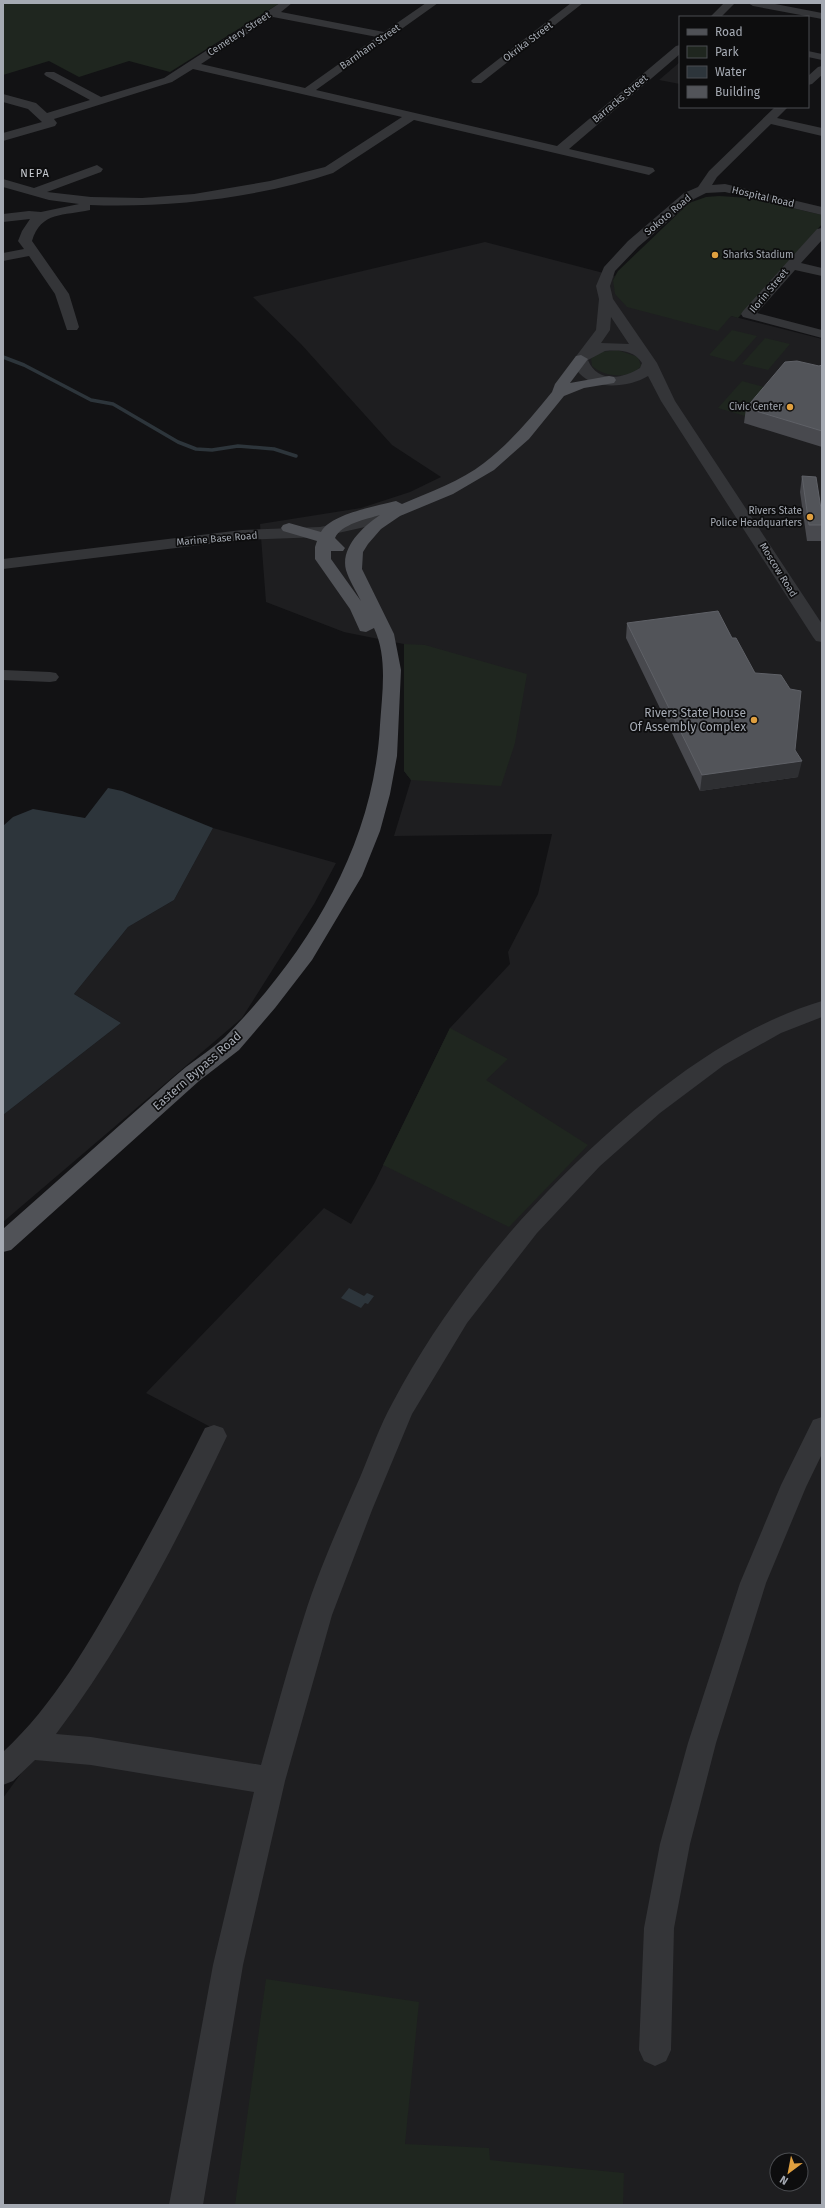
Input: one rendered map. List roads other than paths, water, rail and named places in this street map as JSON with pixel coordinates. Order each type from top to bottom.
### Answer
[{"type":"main road","points":[[354,569],[355,552],[361,542],[375,526],[394,513],[447,491],[489,467],[524,436],[559,393],[562,384],[584,356]]},
{"type":"main road","points":[[559,393],[581,384],[614,381]]},
{"type":"main road","points":[[284,531],[328,534],[358,516],[426,499]]},
{"type":"main road","name":"Eastern Bypass Road","points":[[284,531],[315,550],[354,603],[366,626],[390,705]]},
{"type":"main road","points":[[323,559],[323,547],[328,534]]},
{"type":"main road","name":"Eastern Bypass Road","points":[[3,1243],[191,1075],[231,1044],[268,1003],[305,955],[352,876],[370,831],[381,794],[388,756],[392,670],[385,634],[354,569],[328,534]]},
{"type":"street","name":"Cemetery Street","points":[[45,118],[168,80],[192,66],[287,3]]},
{"type":"street","name":"Barnham Street","points":[[306,92],[433,3]]},
{"type":"street","name":"Okrika Street","points":[[477,81],[578,3]]},
{"type":"street","points":[[717,16],[730,3]]},
{"type":"street","points":[[753,3],[822,16]]},
{"type":"street","points":[[272,13],[386,36]]},
{"type":"street","name":"Barracks Street","points":[[560,150],[679,50]]},
{"type":"street","points":[[809,54],[822,57]]},
{"type":"street","points":[[192,66],[649,171]]},
{"type":"street","points":[[812,80],[822,70]]},
{"type":"street","points":[[50,74],[100,101]]},
{"type":"street","points":[[3,98],[32,106],[51,123],[50,125],[3,137]]},
{"type":"street","name":"Sokoto Road","points":[[584,356],[603,330],[606,299],[603,286],[608,270],[674,207],[689,196],[704,189],[707,181],[713,174],[781,108]]},
{"type":"street","points":[[3,183],[64,199],[103,202],[159,201],[244,190],[314,175],[329,170],[412,116]]},
{"type":"street","points":[[769,120],[822,132]]},
{"type":"street","points":[[10,197],[97,169]]},
{"type":"street","name":"Hospital Road","points":[[704,189],[725,188],[822,211]]},
{"type":"street","points":[[3,218],[28,215],[41,216],[88,207],[103,202]]},
{"type":"street","points":[[41,216],[34,220],[26,233],[25,240],[62,294],[72,327]]},
{"type":"street","name":"Ilorin Street","points":[[822,232],[748,314],[750,316],[822,334]]},
{"type":"street","points":[[3,257],[32,251]]},
{"type":"street","points":[[792,265],[822,272]]},
{"type":"street","points":[[606,299],[646,359],[648,370],[642,376],[614,381]]},
{"type":"street","points":[[584,356],[602,347],[613,346],[628,348],[646,359]]},
{"type":"street","name":"Moscow Road","points":[[584,356],[581,366],[586,372],[614,381],[641,386],[668,401]]},
{"type":"street","name":"Moscow Road","points":[[646,359],[668,401],[822,638]]},
{"type":"street","points":[[328,534],[394,513]]},
{"type":"street","name":"Marine Base Road","points":[[3,564],[284,531],[358,516]]},
{"type":"street","points":[[3,675],[50,677]]},
{"type":"street","points":[[186,2205],[228,1965],[272,1782],[318,1615],[359,1510],[402,1409],[458,1316],[529,1226],[592,1160],[652,1107],[716,1059],[773,1028],[822,1009]]},
{"type":"street","points":[[655,2050],[659,1928],[675,1844],[702,1743],[753,1583],[794,1485],[822,1428]]},
{"type":"street","points":[[3,1771],[30,1746],[78,1683],[101,1648],[178,1510],[214,1436]]},
{"type":"street","points":[[30,1746],[91,1752],[272,1782]]},
{"type":"water","points":[[108,788],[122,791],[213,828],[174,900],[128,927],[74,994],[121,1023],[3,1115],[3,826],[13,817],[33,809],[85,818]]},
{"type":"water","points":[[349,1288],[364,1296],[367,1293],[374,1296],[368,1304],[365,1303],[361,1308],[341,1298]]},
{"type":"waterway","points":[[3,357],[24,365],[91,400],[113,404],[178,442],[196,449],[212,450],[238,446],[274,449],[296,456]]},
{"type":"place","name":"Sharks Stadium","points":[[715,255]]},
{"type":"place","name":"Civic Center","points":[[790,407]]},
{"type":"place","name":"Rivers State Police Headquarters","points":[[810,517]]},
{"type":"place","name":"Rivers State House Of Assembly Complex","points":[[754,720]]},
{"type":"district","name":"NEPA","points":[[35,173]]}]
